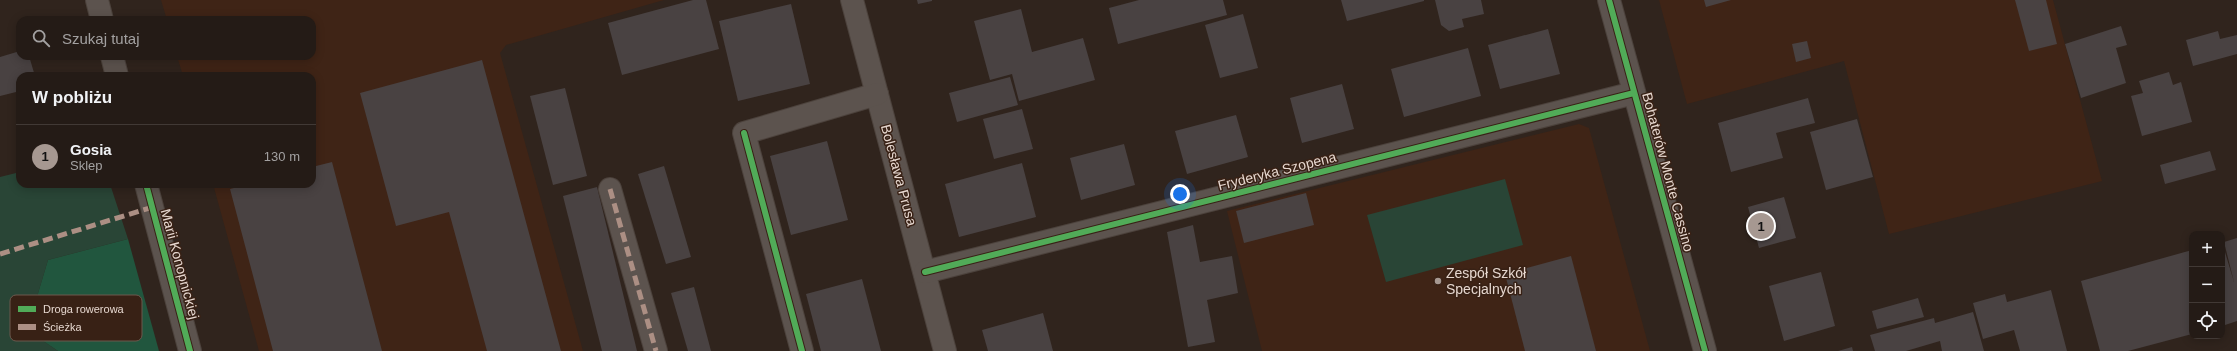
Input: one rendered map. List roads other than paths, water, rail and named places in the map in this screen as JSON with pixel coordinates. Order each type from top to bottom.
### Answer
[{"type":"street","points":[[97,0],[101,16]]},
{"type":"street","name":"Bolesława Prusa","points":[[852,0],[945,351]]},
{"type":"street","name":"Bohaterów Monte Cassino","points":[[1609,0],[1705,351]]},
{"type":"street","points":[[113,60],[116,72]]},
{"type":"street","name":"Fryderyka Szopena","points":[[925,272],[1634,93]]},
{"type":"street","points":[[802,351],[744,133],[877,94]]},
{"type":"street","name":"Marii Konopnickiej","points":[[147,188],[190,351]]},
{"type":"street","points":[[610,188],[656,351]]},
{"type":"place","name":"Gosia","points":[[1761,226]]},
{"type":"place","name":"Zespół Szkół Specjalnych","points":[[1438,281]]}]
